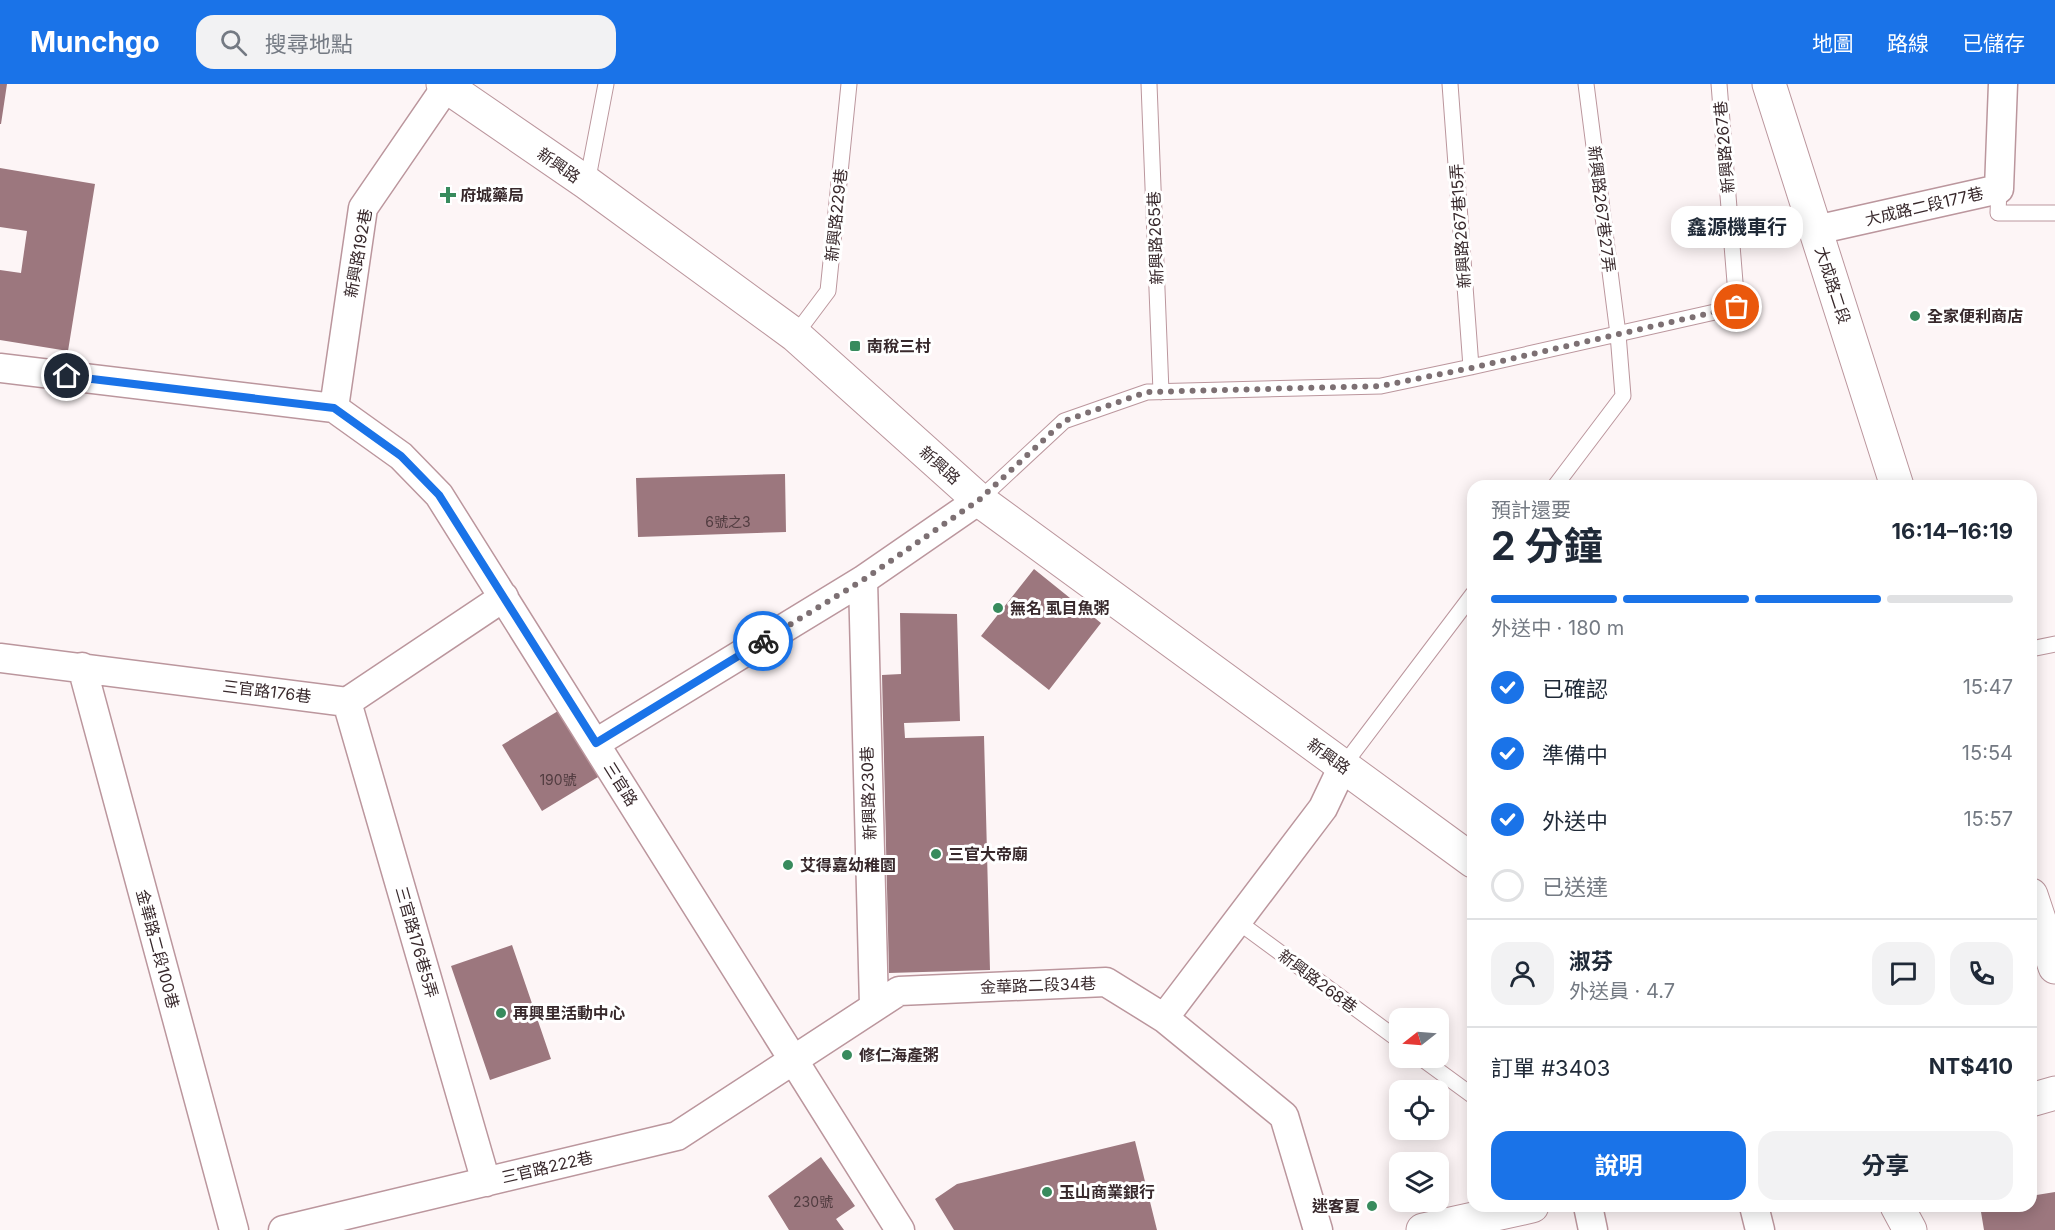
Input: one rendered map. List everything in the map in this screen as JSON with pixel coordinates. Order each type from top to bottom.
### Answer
[{"type":"street","name":"大成路二段","points":[[1769,84],[1896,480]]},
{"type":"street","name":"大成路二段177巷","points":[[1816,231],[1999,189],[2003,84]]},
{"type":"street","name":"新興路","points":[[445,85],[587,183],[795,335],[979,500],[1467,857]]},
{"type":"street","name":"新興路192巷","points":[[334,408],[363,208],[445,85]]},
{"type":"street","name":"三官路","points":[[0,368],[334,408],[401,456],[439,495],[900,1230]]},
{"type":"street","points":[[596,743],[863,580],[979,500]]},
{"type":"street","name":"新興路230巷","points":[[863,580],[874,1006]]},
{"type":"street","points":[[347,702],[504,597]]},
{"type":"street","name":"三官路176巷","points":[[0,658],[347,702]]},
{"type":"street","name":"金華路二段100巷","points":[[82,667],[234,1230]]},
{"type":"street","name":"三官路176巷5弄","points":[[347,702],[486,1182]]},
{"type":"street","points":[[1164,1018],[1323,808],[1343,766]]},
{"type":"street","points":[[2037,913],[2055,967]]},
{"type":"street","name":"金華路二段34巷","points":[[793,1062],[899,991],[1106,982],[1164,1018],[1284,1116],[1318,1230]]},
{"type":"street","name":"三官路222巷","points":[[283,1230],[677,1136],[793,1062]]},
{"type":"street","points":[[2037,1098],[2055,1093]]},
{"type":"street","points":[[1423,1230],[1505,1212]]},
{"type":"street","points":[[1589,1212],[1593,1230]]},
{"type":"street","points":[[1756,1212],[1760,1230]]},
{"type":"street","points":[[1900,1212],[1910,1230]]},
{"type":"lane","points":[[587,183],[606,84]]},
{"type":"lane","name":"新興路229巷","points":[[795,335],[828,291],[849,84]]},
{"type":"lane","name":"新興路265巷","points":[[1149,84],[1161,392]]},
{"type":"lane","name":"新興路267巷15弄","points":[[1450,84],[1471,368]]},
{"type":"lane","name":"新興路267巷27弄","points":[[1560,480],[1623,396],[1618,334],[1587,84]]},
{"type":"lane","name":"新興路267巷","points":[[979,500],[1064,421],[1147,392],[1381,386],[1471,368],[1737,307],[1719,84]]},
{"type":"lane","points":[[1999,189],[1998,213],[2055,213]]},
{"type":"lane","points":[[1343,766],[1467,602]]},
{"type":"lane","points":[[2037,648],[2055,644]]},
{"type":"lane","name":"新興路268巷","points":[[1237,921],[1389,1033]]},
{"type":"lane","points":[[1435,1068],[1467,1092]]},
{"type":"building","points":[[0,84],[7,84],[1,124],[0,124]]},
{"type":"building","points":[[0,168],[95,184],[68,351],[0,340],[0,270],[21,273],[27,231],[0,227]]},
{"type":"building","points":[[785,474],[786,532],[638,537],[636,478]]},
{"type":"building","points":[[1034,569],[1101,623],[1049,690],[981,636]]},
{"type":"building","name":"三官大帝廟","points":[[900,613],[957,614],[960,721],[904,723],[905,738],[984,736],[990,970],[889,973],[882,675],[901,674]]},
{"type":"building","points":[[563,708],[603,774],[542,811],[502,745]]},
{"type":"building","name":"再興里活動中心","points":[[512,945],[551,1059],[490,1080],[451,966]]},
{"type":"building","name":"玉山商業銀行","points":[[1135,1141],[1157,1230],[954,1230],[935,1199],[957,1184]]},
{"type":"building","points":[[821,1157],[855,1206],[836,1219],[844,1230],[789,1230],[768,1196]]},
{"type":"building","points":[[2055,1192],[2055,1230],[1984,1230],[1981,1212],[2037,1212],[2037,1195]]},
{"type":"way so far","points":[[763,641],[863,580],[979,500],[1064,421],[1147,392],[1381,386],[1471,368],[1737,307]]},
{"type":"place","name":"府城藥局","points":[[448,195]]},
{"type":"place","name":"鑫源機車行","points":[[1737,307]]},
{"type":"place","name":"全家便利商店","points":[[1915,316]]},
{"type":"place","name":"南稅三村","points":[[855,346]]},
{"type":"place","name":"無名 虱目魚粥","points":[[998,608]]},
{"type":"place","name":"三官大帝廟","points":[[936,854]]},
{"type":"place","name":"艾得嘉幼稚園","points":[[788,865]]},
{"type":"place","name":"再興里活動中心","points":[[501,1013]]},
{"type":"place","name":"修仁海產粥","points":[[847,1055]]},
{"type":"place","name":"玉山商業銀行","points":[[1047,1192]]},
{"type":"place","name":"迷客夏","points":[[1372,1206]]},
{"type":"route","points":[[67,376],[334,408],[401,456],[439,495],[596,743],[763,641]]}]
